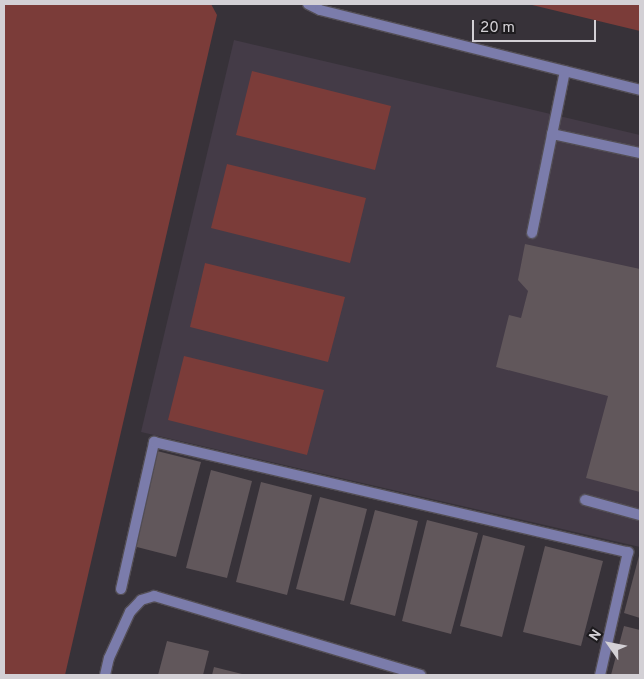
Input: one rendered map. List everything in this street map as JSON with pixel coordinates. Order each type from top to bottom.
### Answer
[{"type":"street","points":[[308,4],[320,10],[640,90]]},
{"type":"street","points":[[532,234],[565,71]]},
{"type":"street","points":[[552,134],[640,153]]},
{"type":"street","points":[[121,589],[154,442],[628,552],[600,675]]},
{"type":"street","points":[[585,500],[640,516]]},
{"type":"street","points":[[105,675],[109,658],[130,612],[141,600],[154,596],[421,675]]},
{"type":"shaded area","points":[[4,4],[211,4],[217,15],[65,675],[4,675]]},
{"type":"shaded area","points":[[528,4],[640,4],[640,31]]},
{"type":"shaded area","points":[[234,40],[640,135],[640,547],[141,432]]},
{"type":"shaded area","points":[[252,71],[391,106],[375,170],[236,135]]},
{"type":"shaded area","points":[[227,164],[366,198],[350,263],[211,228]]},
{"type":"shaded area","points":[[205,263],[345,297],[328,362],[190,327]]},
{"type":"shaded area","points":[[184,356],[324,390],[307,455],[168,420]]},
{"type":"building","points":[[525,244],[640,269],[640,492],[586,478],[608,396],[496,367],[509,315],[521,318],[528,291],[518,280]]},
{"type":"building","points":[[157,451],[201,462],[176,557],[133,546]]},
{"type":"building","points":[[211,470],[252,481],[227,578],[186,568]]},
{"type":"building","points":[[261,482],[312,495],[287,595],[236,582]]},
{"type":"building","points":[[320,497],[367,509],[344,601],[296,589]]},
{"type":"building","points":[[375,510],[418,521],[395,616],[350,604]]},
{"type":"building","points":[[427,520],[478,533],[451,634],[402,621]]},
{"type":"building","points":[[483,535],[525,546],[502,637],[460,626]]},
{"type":"building","points":[[545,546],[603,561],[581,646],[523,632]]},
{"type":"building","points":[[640,552],[640,618],[624,613]]},
{"type":"building","points":[[624,626],[640,630],[640,675],[611,675]]},
{"type":"building","points":[[167,641],[209,651],[203,675],[158,675]]},
{"type":"building","points":[[214,667],[246,675],[212,675]]}]
